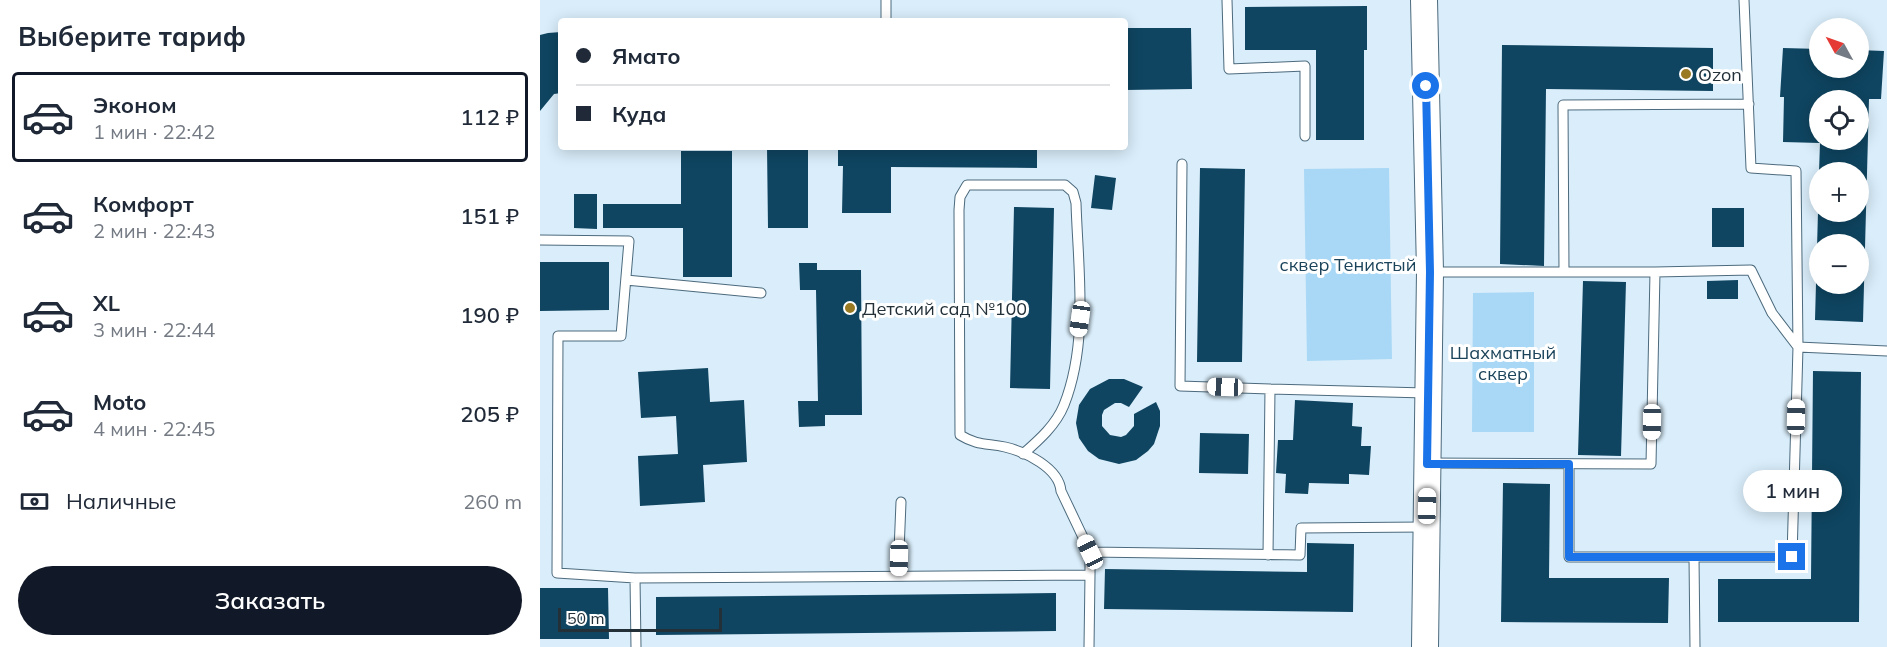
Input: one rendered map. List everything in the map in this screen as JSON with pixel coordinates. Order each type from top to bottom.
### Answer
[{"type":"main road","points":[[1424,0],[1430,272],[1425,647]]},
{"type":"lane","points":[[886,0],[886,18]]},
{"type":"lane","points":[[1227,0],[1229,69],[1305,66],[1305,136]]},
{"type":"lane","points":[[1569,464],[1569,557],[1792,557],[1798,347],[1796,171],[1751,168],[1744,0]]},
{"type":"lane","points":[[1564,272],[1563,105],[1749,104]]},
{"type":"lane","points":[[1182,164],[1180,386],[1428,393]]},
{"type":"lane","points":[[1023,454],[1044,436],[1063,406],[1073,371],[1080,319],[1076,203],[1073,192],[1065,185],[968,185],[960,197],[959,210],[960,435],[972,443],[1006,447],[1044,463],[1060,483],[1061,491],[1090,552],[1089,647]]},
{"type":"lane","points":[[540,240],[629,241],[621,336],[558,336],[557,573],[635,578],[1090,575]]},
{"type":"lane","points":[[1430,272],[1751,270],[1772,313],[1798,347]]},
{"type":"lane","points":[[1427,464],[1651,464],[1654,272]]},
{"type":"lane","points":[[626,280],[761,293]]},
{"type":"lane","points":[[1798,347],[1887,351]]},
{"type":"lane","points":[[1268,555],[1270,389]]},
{"type":"lane","points":[[898,576],[901,502]]},
{"type":"lane","points":[[1090,552],[1300,555],[1301,528],[1426,527]]},
{"type":"lane","points":[[1694,557],[1695,647]]},
{"type":"lane","points":[[635,578],[636,647]]},
{"type":"green space","name":"сквер Тенистый","points":[[1389,168],[1392,359],[1307,361],[1304,169]]},
{"type":"green space","name":"Шахматный сквер","points":[[1534,292],[1534,432],[1472,432],[1473,293]]},
{"type":"building","points":[[1367,6],[1367,50],[1364,50],[1364,140],[1316,140],[1316,50],[1245,50],[1245,7]]},
{"type":"building","points":[[1128,28],[1191,28],[1192,89],[1128,90]]},
{"type":"building","points":[[558,32],[558,93],[554,94],[540,111],[540,35]]},
{"type":"building","points":[[1502,45],[1713,48],[1713,91],[1546,89],[1544,266],[1500,264]]},
{"type":"building","points":[[1783,48],[1809,49],[1809,78],[1869,78],[1869,50],[1884,51],[1881,99],[1869,99],[1869,90],[1809,90],[1809,143],[1783,142],[1784,97],[1780,97]]},
{"type":"building","points":[[767,150],[808,150],[808,228],[768,228]]},
{"type":"building","points":[[838,150],[1037,150],[1037,168],[891,167],[891,213],[842,213],[843,166],[838,166]]},
{"type":"building","points":[[1820,150],[1868,150],[1867,162],[1819,162]]},
{"type":"building","points":[[681,151],[732,151],[732,277],[683,277],[683,228],[603,228],[603,204],[681,204]]},
{"type":"building","points":[[1200,168],[1245,169],[1242,362],[1197,362]]},
{"type":"building","points":[[1095,175],[1116,178],[1112,210],[1091,208]]},
{"type":"building","points":[[574,194],[597,194],[597,229],[574,228]]},
{"type":"building","points":[[1014,207],[1054,208],[1050,389],[1010,388]]},
{"type":"building","points":[[1712,208],[1744,208],[1744,247],[1712,247]]},
{"type":"building","points":[[1818,222],[1866,222],[1865,234],[1817,234]]},
{"type":"building","points":[[540,262],[609,262],[609,310],[540,311]]},
{"type":"building","points":[[799,263],[817,263],[817,270],[861,270],[862,415],[825,415],[825,426],[799,427],[798,401],[818,401],[816,290],[800,290]]},
{"type":"building","points":[[1738,280],[1738,299],[1707,299],[1707,281]]},
{"type":"building","points":[[1583,281],[1626,282],[1621,456],[1578,455]]},
{"type":"building","points":[[1816,294],[1864,294],[1863,322],[1815,320]]},
{"type":"building","points":[[708,368],[710,402],[744,400],[747,462],[703,465],[705,502],[640,506],[638,456],[678,454],[676,416],[641,418],[638,372]]},
{"type":"building","points":[[1813,371],[1861,372],[1859,622],[1718,622],[1718,579],[1811,579]]},
{"type":"building","points":[[1109,379],[1124,379],[1143,387],[1129,407],[1115,403],[1104,410],[1102,426],[1110,435],[1121,437],[1126,435],[1134,426],[1134,414],[1156,402],[1160,411],[1160,426],[1154,444],[1136,460],[1119,464],[1099,459],[1088,451],[1079,438],[1076,423],[1079,405],[1090,389]]},
{"type":"building","points":[[1295,400],[1353,403],[1352,426],[1362,427],[1361,446],[1371,446],[1369,475],[1349,474],[1349,484],[1309,483],[1308,494],[1285,493],[1286,474],[1276,473],[1278,440],[1293,440]]},
{"type":"building","points":[[1200,433],[1249,434],[1248,474],[1199,473]]},
{"type":"building","points":[[1503,483],[1550,484],[1549,578],[1669,578],[1668,623],[1501,622]]},
{"type":"building","points":[[1307,543],[1354,544],[1353,612],[1104,609],[1105,569],[1307,572]]},
{"type":"building","points":[[540,588],[608,588],[609,639],[540,639]]},
{"type":"building","points":[[1056,593],[1056,631],[656,635],[656,597]]},
{"type":"place","name":"Ozon","points":[[1686,74]]},
{"type":"place","name":"Детский сад №100","points":[[850,308]]},
{"type":"route","points":[[1426,86],[1430,272],[1427,464],[1569,464],[1569,557],[1792,557]]}]
